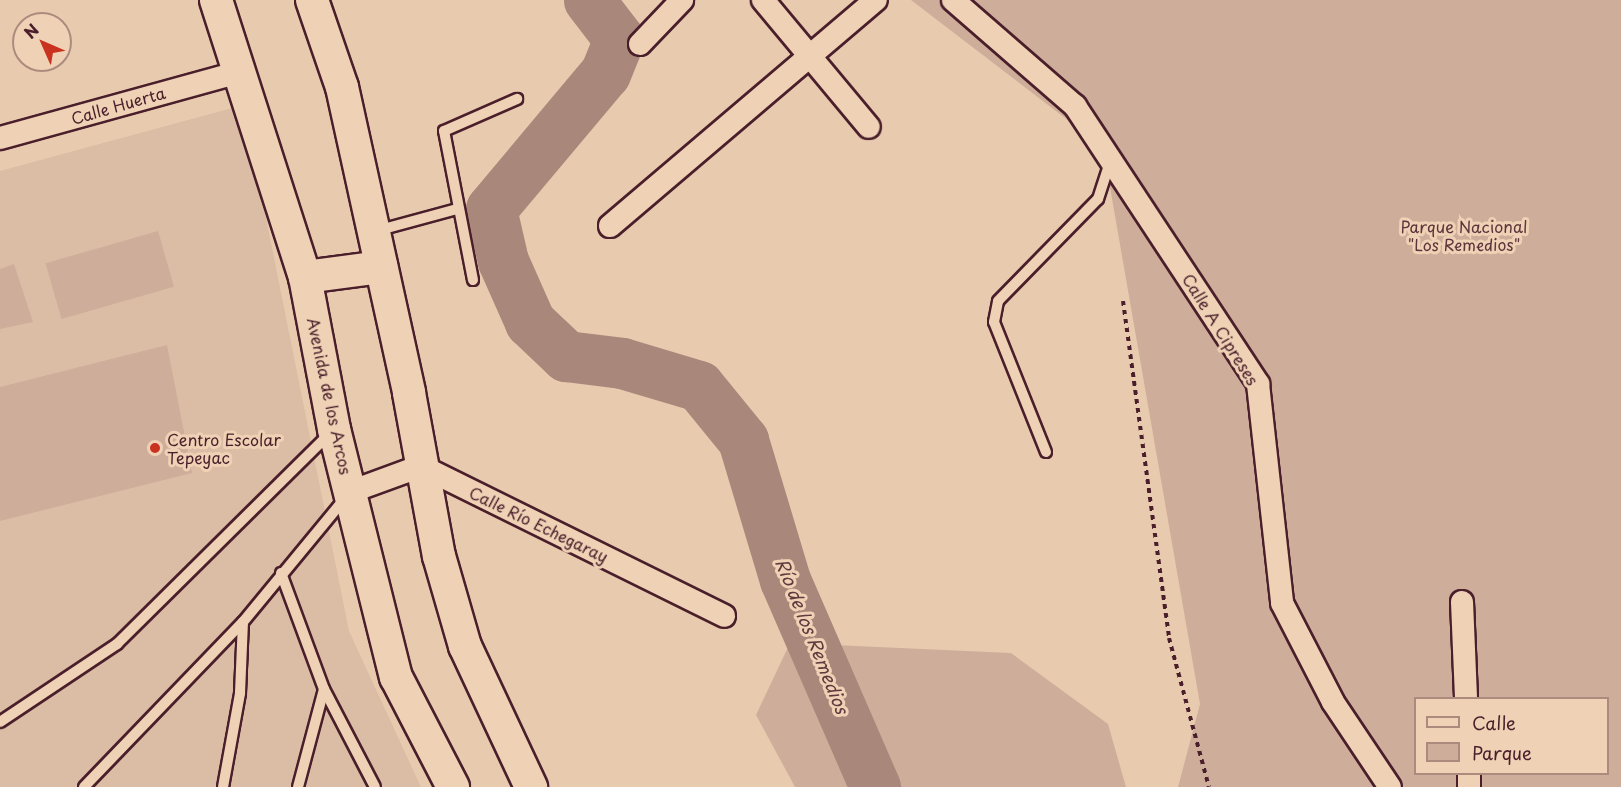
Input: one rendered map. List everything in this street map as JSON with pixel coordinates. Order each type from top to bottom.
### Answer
[{"type":"main road","name":"Avenida de los Arcos","points":[[216,0],[236,73],[305,277],[334,429],[396,677],[453,787]]},
{"type":"main road","points":[[312,0],[342,87],[374,231],[439,556],[465,646],[531,787]]},
{"type":"main road","points":[[305,277],[381,267]]},
{"type":"street","points":[[640,44],[682,0]]},
{"type":"street","points":[[763,0],[869,127]]},
{"type":"street","points":[[610,226],[876,0]]},
{"type":"street","name":"Calle A Cipreses","points":[[953,0],[1075,106],[1258,384],[1282,603],[1333,702],[1390,787]]},
{"type":"street","name":"Calle Huerta","points":[[0,138],[236,73]]},
{"type":"street","points":[[350,492],[421,466]]},
{"type":"street","name":"Calle Río Echegaray","points":[[421,466],[724,616]]},
{"type":"street","points":[[1462,602],[1466,697]]},
{"type":"lane","points":[[473,280],[457,209],[444,131],[517,99]]},
{"type":"lane","points":[[1046,452],[994,322],[998,301],[1098,199],[1111,158]]},
{"type":"lane","points":[[374,231],[457,209]]},
{"type":"lane","points":[[0,722],[117,644],[334,429]]},
{"type":"lane","points":[[84,787],[243,622],[350,492]]},
{"type":"lane","points":[[281,573],[324,689],[375,787]]},
{"type":"lane","points":[[224,787],[240,693],[243,622]]},
{"type":"lane","points":[[298,787],[324,689]]},
{"type":"path","points":[[1123,301],[1169,638],[1209,787]]},
{"type":"shaded area","name":"Centro Escolar Tepeyac","points":[[236,107],[263,203],[349,631],[421,787],[0,787],[0,171]]},
{"type":"green space","name":"Parque Nacional \"Los Remedios\"","points":[[911,0],[1621,0],[1621,787],[1178,787],[1200,704],[1103,147]]},
{"type":"green space","points":[[158,231],[174,287],[62,319],[46,263]]},
{"type":"green space","points":[[14,264],[33,322],[0,329],[0,269]]},
{"type":"green space","points":[[167,345],[192,473],[0,521],[0,387]]},
{"type":"green space","points":[[790,643],[1011,653],[1108,724],[1126,787],[795,787],[756,715]]},
{"type":"waterway","name":"Río de los Remedios","points":[[589,0],[619,39],[605,73],[491,209],[503,261],[530,322],[566,356],[622,363],[699,386],[743,440],[785,580],[875,787]]},
{"type":"place","name":"Centro Escolar Tepeyac","points":[[155,448]]}]
